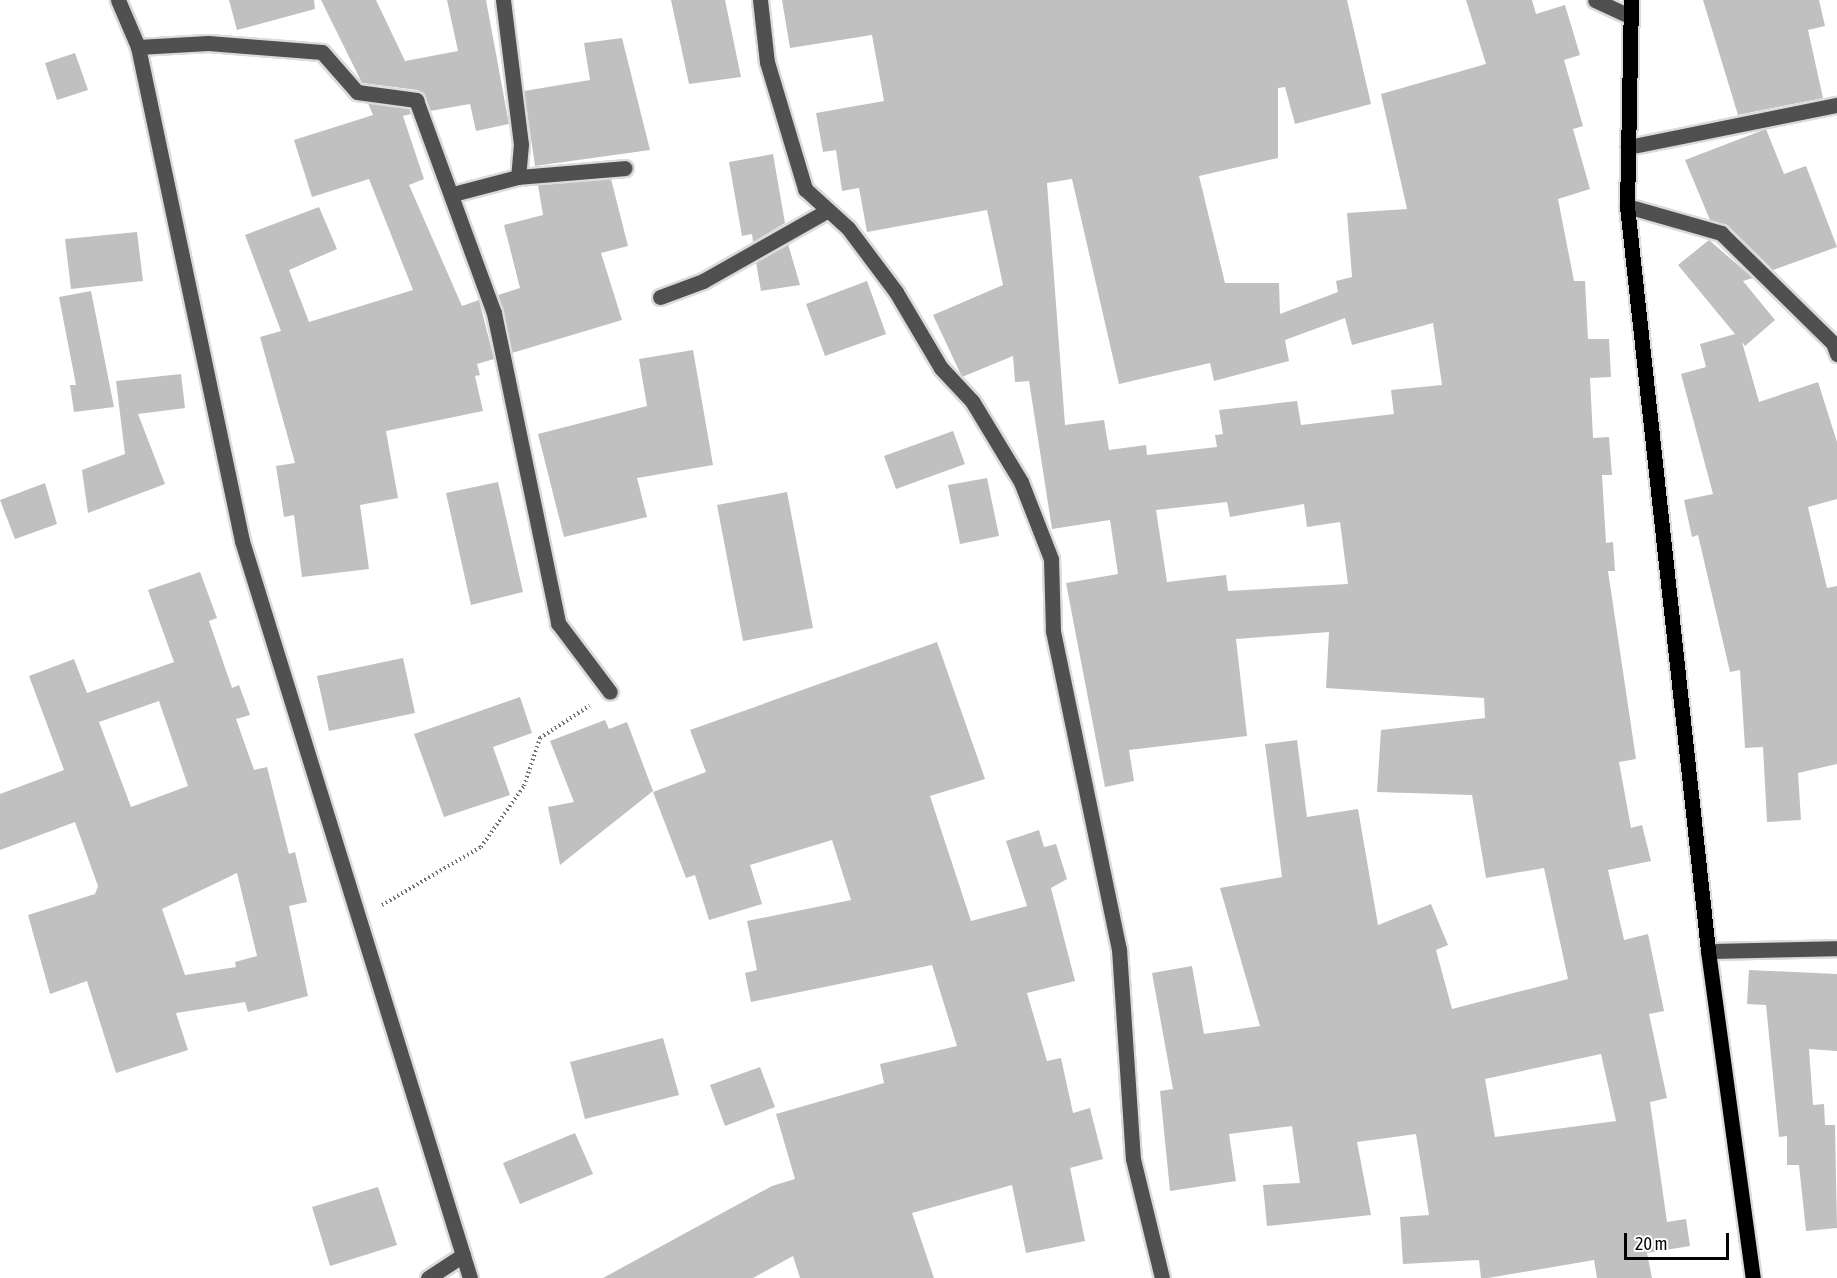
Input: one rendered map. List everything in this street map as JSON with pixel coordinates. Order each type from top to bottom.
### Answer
[{"type":"main road","points":[[1631,0],[1628,206],[1708,951],[1753,1278]]},
{"type":"street","points":[[118,0],[138,46],[242,541],[361,917],[470,1278]]},
{"type":"street","points":[[503,0],[521,144],[518,177]]},
{"type":"street","points":[[760,0],[767,62],[792,156],[806,189],[825,213],[848,228],[896,292],[941,368],[972,401],[1021,482],[1051,559],[1053,630],[1119,949],[1133,1159],[1162,1278]]},
{"type":"street","points":[[1595,0],[1630,16]]},
{"type":"street","points":[[138,46],[208,43],[328,54],[357,92],[416,100],[453,194],[494,313],[558,623],[610,692]]},
{"type":"street","points":[[1628,147],[1837,105]]},
{"type":"street","points":[[453,194],[518,177],[625,168]]},
{"type":"street","points":[[1628,206],[1721,233],[1837,354]]},
{"type":"street","points":[[660,297],[703,281],[825,213]]},
{"type":"street","points":[[1708,951],[1837,948]]},
{"type":"street","points":[[428,1278],[463,1255]]},
{"type":"path","points":[[361,917],[481,847],[524,786],[540,738],[610,692]]},
{"type":"building","points":[[229,0],[314,0],[315,9],[237,30]]},
{"type":"building","points":[[321,0],[376,0],[405,61],[458,51],[447,0],[486,0],[509,124],[476,131],[470,104],[430,111],[418,90],[362,83]]},
{"type":"building","points":[[671,0],[725,0],[741,77],[689,84]]},
{"type":"building","points":[[782,0],[1347,0],[1371,104],[1295,124],[1285,87],[1278,88],[1278,158],[1199,176],[1225,283],[1279,283],[1280,314],[1338,292],[1336,281],[1352,277],[1347,213],[1407,209],[1381,94],[1486,64],[1466,0],[1532,0],[1536,14],[1565,5],[1580,55],[1564,60],[1583,126],[1573,129],[1590,189],[1558,199],[1574,281],[1585,281],[1588,339],[1609,339],[1611,377],[1590,378],[1593,438],[1609,437],[1612,475],[1602,475],[1606,543],[1613,542],[1615,571],[1608,571],[1636,759],[1619,762],[1631,828],[1642,825],[1651,861],[1608,870],[1624,940],[1648,934],[1664,1011],[1649,1014],[1667,1098],[1650,1102],[1667,1222],[1686,1219],[1690,1246],[1647,1253],[1652,1278],[1597,1278],[1594,1260],[1488,1278],[1481,1278],[1479,1260],[1403,1264],[1400,1217],[1429,1215],[1416,1134],[1357,1142],[1371,1215],[1267,1226],[1263,1185],[1300,1183],[1292,1126],[1229,1134],[1236,1181],[1170,1191],[1160,1091],[1173,1089],[1152,973],[1192,966],[1204,1034],[1260,1026],[1220,888],[1282,877],[1265,744],[1297,740],[1307,817],[1358,809],[1378,925],[1431,904],[1448,945],[1436,950],[1452,1009],[1568,979],[1544,868],[1486,878],[1472,795],[1377,792],[1381,730],[1485,718],[1484,698],[1326,688],[1329,632],[1236,639],[1247,736],[1129,750],[1134,781],[1105,787],[1066,583],[1118,574],[1110,520],[1052,529],[1029,381],[1015,382],[1013,356],[962,377],[933,315],[1003,285],[987,210],[867,232],[859,188],[842,191],[836,150],[823,152],[816,113],[884,101],[872,35],[790,48]],"holes":[[[1072,179],[1119,384],[1210,363],[1214,381],[1289,361],[1285,340],[1345,318],[1352,345],[1433,323],[1442,385],[1391,390],[1394,414],[1301,425],[1297,401],[1219,410],[1223,434],[1215,435],[1217,447],[1147,455],[1146,445],[1109,450],[1104,420],[1065,425],[1047,183]],[[1227,502],[1230,517],[1304,504],[1307,527],[1340,522],[1348,584],[1228,591],[1226,575],[1167,582],[1156,510]],[[1601,1054],[1616,1121],[1495,1137],[1485,1079]]]},
{"type":"building","points":[[1703,0],[1819,0],[1825,26],[1808,30],[1823,98],[1738,115]]},
{"type":"building","points":[[622,38],[650,150],[535,166],[524,91],[590,80],[584,43]]},
{"type":"building","points":[[75,53],[88,90],[57,100],[45,63]]},
{"type":"building","points":[[368,103],[409,109],[411,114],[403,116],[424,179],[409,185],[462,306],[479,300],[494,359],[477,364],[480,375],[475,376],[483,411],[386,431],[398,498],[360,505],[369,569],[302,577],[294,515],[284,517],[276,466],[295,463],[260,337],[281,331],[245,235],[319,207],[337,249],[289,270],[309,322],[413,290],[369,179],[312,197],[294,140],[373,115]]},
{"type":"building","points":[[1766,129],[1784,174],[1806,166],[1837,247],[1773,270],[1728,226],[1710,220],[1685,160]]},
{"type":"building","points":[[773,154],[785,223],[753,242],[752,234],[742,236],[729,162]]},
{"type":"building","points":[[611,179],[628,246],[601,253],[622,320],[512,353],[498,295],[520,288],[504,225],[543,215],[538,185]]},
{"type":"building","points":[[137,232],[143,281],[71,289],[65,239]]},
{"type":"building","points":[[1709,240],[1753,278],[1743,281],[1775,320],[1745,346],[1742,342],[1759,402],[1818,382],[1837,442],[1837,499],[1808,507],[1827,588],[1837,586],[1837,764],[1798,773],[1801,820],[1767,822],[1763,747],[1745,748],[1740,670],[1730,672],[1698,535],[1692,537],[1684,500],[1713,494],[1681,374],[1706,367],[1700,344],[1735,334],[1678,265]]},
{"type":"building","points":[[788,244],[800,285],[761,291],[756,262]]},
{"type":"building","points":[[867,281],[886,334],[825,356],[806,304]]},
{"type":"building","points":[[91,291],[114,407],[74,412],[70,385],[76,385],[59,297]]},
{"type":"building","points":[[693,350],[713,465],[637,478],[647,517],[564,537],[538,434],[647,406],[639,359]]},
{"type":"building","points":[[181,374],[185,408],[138,414],[165,484],[88,513],[82,470],[125,454],[116,381]]},
{"type":"building","points":[[953,431],[965,464],[896,489],[884,456]]},
{"type":"building","points":[[987,478],[999,536],[960,544],[948,485]]},
{"type":"building","points":[[498,482],[523,592],[471,605],[446,493]]},
{"type":"building","points":[[45,483],[57,524],[15,539],[0,500]]},
{"type":"building","points":[[787,492],[813,628],[743,641],[717,505]]},
{"type":"building","points":[[200,572],[217,618],[209,621],[232,688],[239,685],[250,715],[236,719],[254,770],[267,767],[289,854],[295,852],[307,902],[289,906],[308,996],[248,1012],[245,1002],[176,1013],[188,1050],[116,1073],[87,981],[50,994],[28,915],[95,894],[98,886],[75,822],[0,850],[0,794],[64,770],[29,676],[74,659],[87,693],[174,662],[148,590]],"holes":[[[159,701],[188,786],[131,807],[99,722]],[[237,873],[257,956],[235,962],[236,967],[185,975],[162,909]]]},
{"type":"building","points":[[937,642],[985,779],[930,796],[971,921],[1027,906],[1006,841],[1039,830],[1044,847],[1056,844],[1067,879],[1051,888],[1075,981],[1027,993],[1047,1061],[1061,1058],[1073,1113],[1090,1108],[1103,1159],[1070,1168],[1085,1241],[1026,1253],[1012,1185],[912,1213],[934,1278],[800,1278],[793,1256],[753,1278],[603,1278],[772,1186],[795,1179],[776,1114],[884,1083],[880,1064],[957,1046],[932,965],[751,1002],[745,973],[757,970],[747,921],[851,900],[832,840],[750,865],[762,904],[709,920],[695,875],[686,878],[653,792],[706,772],[690,730]]},
{"type":"building","points":[[403,658],[415,713],[329,731],[317,676]]},
{"type":"building","points":[[520,697],[532,733],[493,747],[510,795],[444,817],[414,734]]},
{"type":"building","points":[[605,720],[609,729],[627,722],[653,791],[560,865],[548,807],[574,802],[550,741]]},
{"type":"building","points":[[1749,970],[1837,974],[1837,1051],[1809,1049],[1813,1105],[1824,1104],[1825,1125],[1835,1125],[1837,1228],[1806,1231],[1799,1165],[1787,1165],[1787,1136],[1779,1137],[1766,1005],[1747,1004]]},
{"type":"building","points":[[663,1038],[679,1095],[585,1119],[570,1062]]},
{"type":"building","points":[[760,1067],[775,1107],[725,1126],[710,1085]]},
{"type":"building","points":[[575,1133],[593,1174],[520,1204],[503,1163]]},
{"type":"building","points":[[378,1187],[397,1245],[330,1266],[312,1207]]}]
